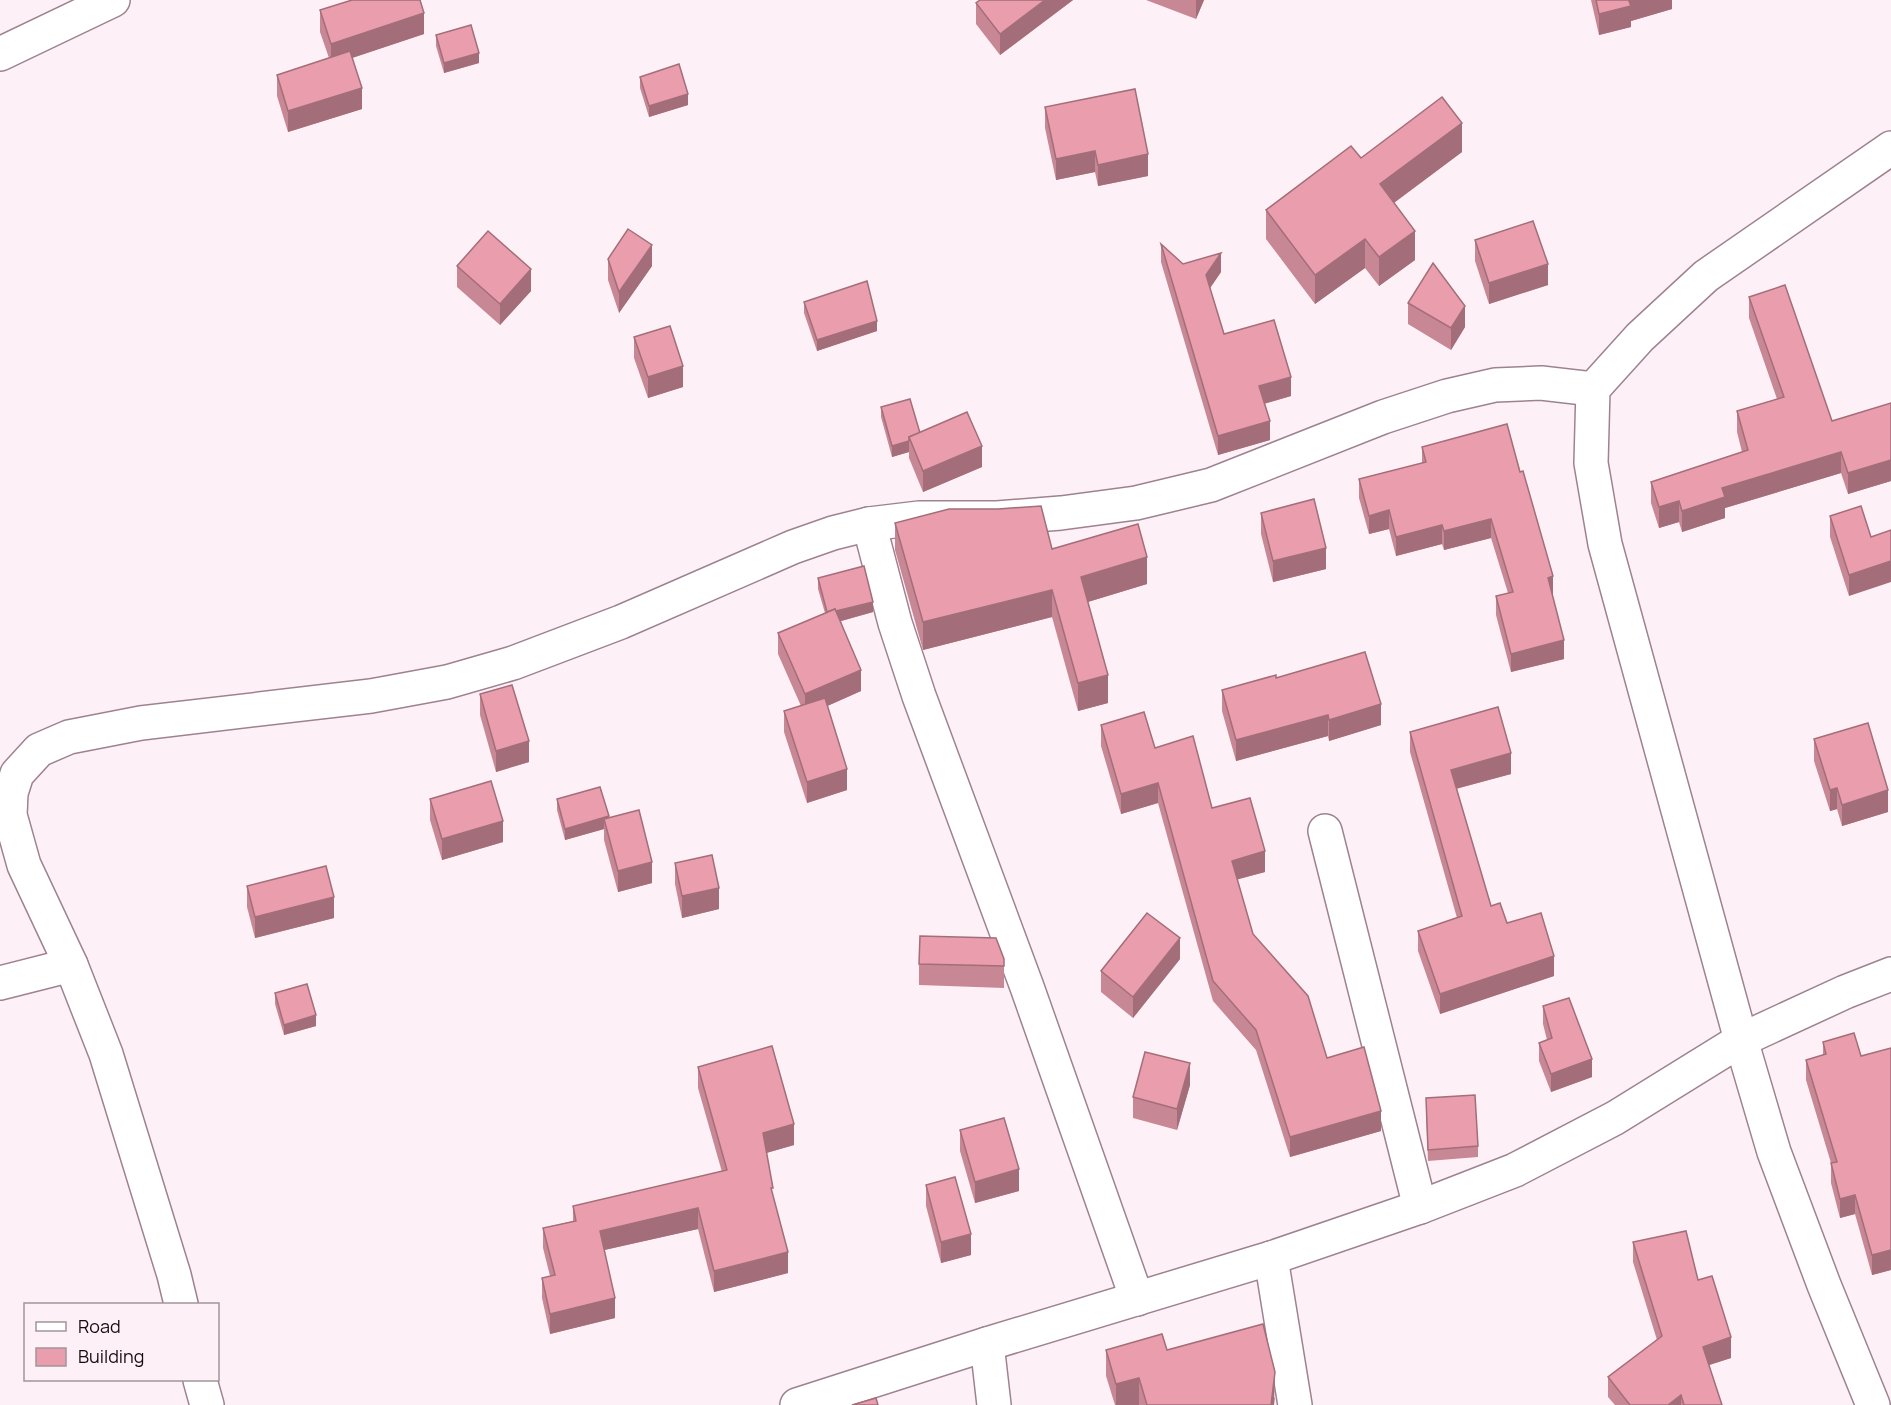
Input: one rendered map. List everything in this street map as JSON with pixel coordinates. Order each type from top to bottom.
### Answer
[{"type":"street","points":[[0,54],[112,0]]},
{"type":"street","points":[[1873,1405],[1773,1152],[1605,544],[1591,463],[1593,389],[1640,337],[1706,276],[1891,148]]},
{"type":"street","points":[[181,1303],[174,1275],[105,1054],[71,965],[24,865],[10,815],[11,794],[8,767],[69,737],[141,723],[371,696],[447,682],[513,663],[621,622],[794,547],[833,533],[869,524],[920,518],[997,518],[1061,513],[1136,503],[1211,485],[1383,417],[1457,394],[1495,385],[1541,383],[1593,389]]},
{"type":"street","points":[[869,524],[895,622],[919,696],[1035,1009],[1137,1299]]},
{"type":"street","points":[[1325,831],[1420,1207]]},
{"type":"street","points":[[0,983],[71,965]]},
{"type":"street","points":[[797,1405],[987,1344],[1271,1258],[1420,1207],[1515,1170],[1595,1129],[1741,1040],[1845,992],[1891,974]]},
{"type":"street","points":[[1271,1258],[1295,1405]]},
{"type":"street","points":[[987,1344],[994,1405]]},
{"type":"street","points":[[200,1381],[207,1405]]},
{"type":"building","points":[[352,0],[420,0],[424,13],[331,44],[320,10]]},
{"type":"building","points":[[980,0],[1045,0],[1000,34],[976,3]]},
{"type":"building","points":[[1596,0],[1631,0],[1629,1],[1631,6],[1599,14]]},
{"type":"building","points":[[471,25],[479,53],[444,63],[436,35]]},
{"type":"building","points":[[350,51],[362,88],[288,111],[277,75]]},
{"type":"building","points":[[679,64],[688,94],[649,106],[640,77]]},
{"type":"building","points":[[1135,89],[1148,154],[1098,165],[1095,151],[1056,159],[1045,107]]},
{"type":"building","points":[[1442,97],[1462,123],[1380,184],[1415,231],[1379,257],[1365,239],[1315,275],[1266,210],[1351,146],[1361,158]]},
{"type":"building","points":[[1533,221],[1548,264],[1489,283],[1475,240]]},
{"type":"building","points":[[628,229],[652,245],[619,292],[608,259]]},
{"type":"building","points":[[488,231],[531,269],[500,304],[457,266]]},
{"type":"building","points":[[1161,244],[1183,264],[1221,253],[1206,275],[1224,334],[1274,320],[1291,377],[1259,386],[1270,421],[1218,436]]},
{"type":"building","points":[[1433,263],[1465,306],[1451,328],[1408,303]]},
{"type":"building","points":[[867,281],[877,321],[817,340],[804,302]]},
{"type":"building","points":[[1785,285],[1832,421],[1891,403],[1891,460],[1848,473],[1841,452],[1722,488],[1725,497],[1682,511],[1679,501],[1659,507],[1651,482],[1748,450],[1737,411],[1784,397],[1749,297]]},
{"type":"building","points":[[670,326],[683,366],[648,377],[634,337]]},
{"type":"building","points":[[910,399],[920,433],[909,437],[909,441],[892,446],[881,407]]},
{"type":"building","points":[[967,412],[982,446],[923,471],[909,437]]},
{"type":"building","points":[[1507,424],[1553,576],[1548,578],[1564,640],[1511,654],[1496,596],[1513,592],[1491,519],[1444,531],[1442,525],[1396,537],[1389,510],[1369,516],[1359,479],[1426,462],[1422,447]]},
{"type":"building","points":[[1314,499],[1326,548],[1273,561],[1261,513]]},
{"type":"building","points":[[1041,506],[1052,549],[1138,524],[1147,557],[1081,577],[1108,675],[1078,683],[1052,590],[923,622],[895,523],[949,509]]},
{"type":"building","points":[[1861,506],[1871,537],[1891,530],[1891,561],[1849,575],[1830,516]]},
{"type":"building","points":[[864,566],[873,602],[827,612],[818,578]]},
{"type":"building","points":[[835,609],[861,670],[805,694],[778,633]]},
{"type":"building","points":[[1365,652],[1381,704],[1329,720],[1328,715],[1236,740],[1222,690],[1276,675],[1276,678]]},
{"type":"building","points":[[512,685],[529,741],[496,751],[480,694]]},
{"type":"building","points":[[825,698],[847,769],[807,782],[784,711]]},
{"type":"building","points":[[1498,707],[1511,753],[1451,770],[1491,906],[1500,903],[1507,923],[1541,913],[1554,956],[1440,994],[1418,931],[1462,916],[1410,732]]},
{"type":"building","points":[[1144,712],[1155,748],[1193,736],[1212,808],[1250,798],[1265,851],[1232,861],[1253,934],[1308,996],[1327,1058],[1364,1047],[1381,1111],[1290,1137],[1256,1030],[1213,981],[1158,783],[1121,794],[1101,725]]},
{"type":"building","points":[[1868,723],[1888,790],[1842,805],[1837,788],[1830,790],[1814,739]]},
{"type":"building","points":[[491,781],[503,821],[442,839],[430,799]]},
{"type":"building","points":[[600,787],[609,816],[565,829],[557,799]]},
{"type":"building","points":[[639,810],[652,862],[618,871],[604,819]]},
{"type":"building","points":[[712,855],[719,888],[682,896],[675,863]]},
{"type":"building","points":[[326,866],[334,897],[255,917],[247,886]]},
{"type":"building","points":[[1147,913],[1180,938],[1133,997],[1101,971]]},
{"type":"building","points":[[920,936],[996,938],[1004,959],[1004,966],[919,964]]},
{"type":"building","points":[[307,984],[316,1015],[284,1025],[275,993]]},
{"type":"building","points":[[1569,998],[1592,1059],[1551,1074],[1539,1043],[1552,1038],[1543,1006]]},
{"type":"building","points":[[1854,1033],[1861,1056],[1891,1048],[1891,1250],[1872,1255],[1855,1195],[1840,1199],[1831,1163],[1837,1162],[1806,1060],[1826,1054],[1823,1042]]},
{"type":"building","points":[[772,1046],[794,1124],[763,1133],[773,1188],[771,1188],[788,1252],[714,1271],[698,1208],[600,1231],[615,1298],[550,1314],[542,1278],[555,1275],[543,1228],[576,1221],[573,1206],[727,1170],[698,1067]]},
{"type":"building","points":[[1145,1052],[1190,1063],[1177,1109],[1133,1097]]},
{"type":"building","points":[[1475,1095],[1478,1146],[1428,1150],[1426,1098]]},
{"type":"building","points":[[1004,1118],[1019,1169],[975,1182],[960,1130]]},
{"type":"building","points":[[955,1177],[971,1234],[941,1242],[926,1185]]},
{"type":"building","points":[[1686,1231],[1698,1280],[1712,1276],[1731,1337],[1703,1347],[1722,1405],[1684,1405],[1681,1395],[1668,1405],[1630,1405],[1608,1377],[1662,1336],[1633,1242]]},
{"type":"building","points":[[1263,1324],[1275,1372],[1271,1405],[1147,1405],[1139,1378],[1116,1384],[1106,1350],[1162,1334],[1167,1350]]},
{"type":"building","points":[[876,1398],[878,1405],[852,1405]]}]
